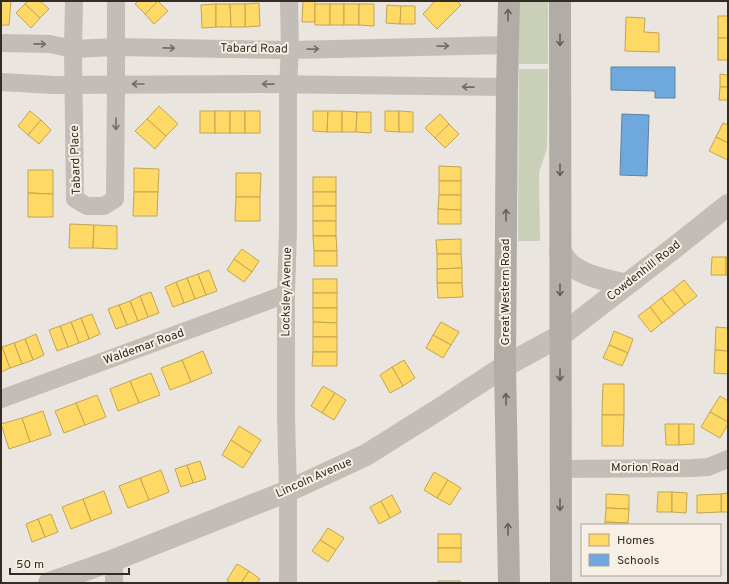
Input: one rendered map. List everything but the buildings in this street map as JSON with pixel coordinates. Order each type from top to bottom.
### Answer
[{"type":"main road","name":"Great Western Road","points":[[509,1],[505,366],[509,583]]},
{"type":"main road","points":[[560,1],[561,583]]},
{"type":"street","name":"Tabard Place","points":[[74,1],[73,49],[75,199],[87,206],[104,206],[115,199],[116,1]]},
{"type":"street","name":"Locksley Avenue","points":[[288,583],[286,294],[288,230],[288,85],[290,50],[289,1]]},
{"type":"street","name":"Tabard Road","points":[[1,43],[50,44],[73,49],[116,47],[290,50],[508,44]]},
{"type":"street","points":[[1,82],[54,85],[288,85],[507,88]]},
{"type":"street","name":"Cowdenhill Road","points":[[560,336],[728,205]]},
{"type":"street","points":[[560,251],[569,263],[580,270],[593,276],[626,285]]},
{"type":"street","name":"Waldemar Road","points":[[1,399],[286,294]]},
{"type":"street","name":"Lincoln Avenue","points":[[49,583],[114,560],[288,491],[366,455],[442,408],[505,366],[560,336]]},
{"type":"street","name":"Morion Road","points":[[560,468],[692,468],[708,467],[728,459]]},
{"type":"street","points":[[114,560],[114,583]]},
{"type":"green space","points":[[519,1],[548,1],[548,64],[519,64]]},
{"type":"green space","points":[[519,69],[548,69],[547,148],[539,173],[540,241],[518,241]]}]
